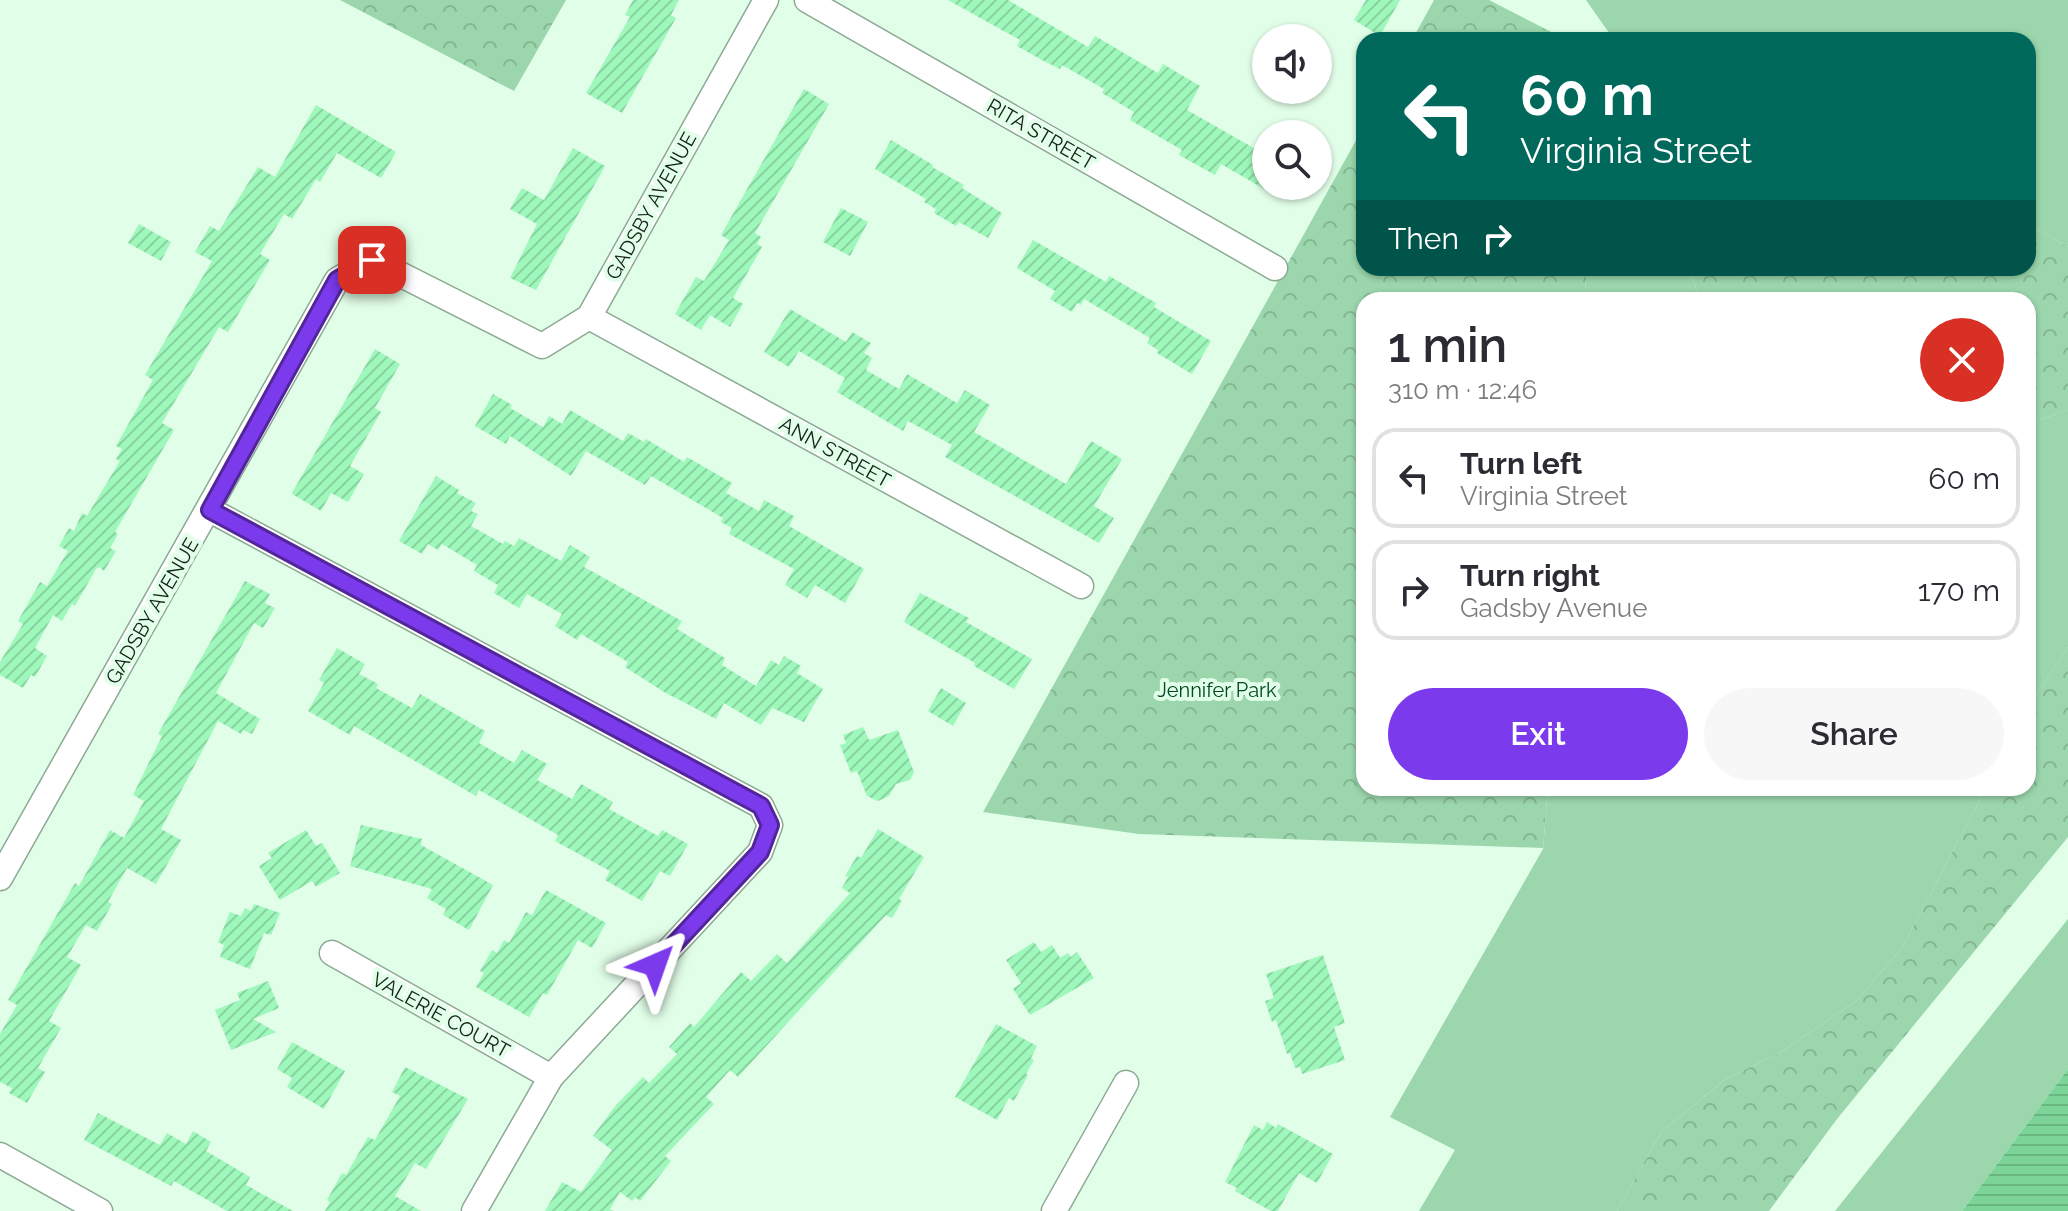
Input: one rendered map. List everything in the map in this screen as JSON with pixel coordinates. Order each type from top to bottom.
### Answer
[{"type":"street","name":"GADSBY AVENUE","points":[[0,878],[337,280],[372,260],[542,346],[589,317],[766,0]]},
{"type":"street","name":"RITA STREET","points":[[807,0],[1275,268]]},
{"type":"street","name":"ANN STREET","points":[[589,317],[1081,586]]},
{"type":"street","points":[[210,510],[761,806],[770,825],[760,852],[551,1077],[474,1211]]},
{"type":"street","name":"VALERIE COURT","points":[[332,953],[551,1077]]},
{"type":"street","points":[[1054,1211],[1126,1083]]},
{"type":"street","points":[[0,1155],[100,1211]]},
{"type":"green space","points":[[340,0],[566,0],[514,91]]},
{"type":"green space","points":[[1434,0],[1489,0],[1551,32],[1416,32]]},
{"type":"green space","points":[[1586,0],[2068,0],[2068,247],[2036,229],[2036,32],[1608,32]]},
{"type":"green space","name":"Jennifer Park","points":[[1356,140],[1356,276],[1586,276],[1585,292],[1356,292],[1356,796],[1547,796],[1543,848],[1139,834],[983,812],[1323,200],[1332,200],[1332,184]]},
{"type":"green space","points":[[2036,229],[2068,247],[2068,410],[2036,421],[2036,292],[1697,292],[1692,276],[2036,276]]},
{"type":"green space","points":[[1586,276],[1692,276],[1697,292],[1585,292]]},
{"type":"green space","points":[[2068,410],[2068,647],[2036,695],[2036,421]]},
{"type":"green space","points":[[2068,647],[2068,837],[1837,1119],[1769,1211],[1617,1211],[1661,1132],[1727,1078],[1778,1054],[1856,1001],[1902,948],[1982,796],[2036,796],[2036,695]]},
{"type":"green space","points":[[1547,796],[1982,796],[1902,948],[1856,1001],[1778,1054],[1727,1078],[1661,1132],[1617,1211],[1419,1211],[1455,1150],[1390,1117],[1543,849]]},
{"type":"green space","points":[[2068,919],[2068,1069],[1962,1211],[1835,1211]]},
{"type":"shaded area","points":[[2068,1069],[2068,1211],[1962,1211]]},
{"type":"building","points":[[633,0],[679,0],[671,15],[676,18],[622,113],[586,93],[630,17],[625,15]]},
{"type":"building","points":[[948,0],[1008,0],[1088,47],[1095,36],[1158,73],[1163,64],[1200,86],[1187,110],[1252,147],[1252,182],[1221,164],[1215,175],[1179,155],[1182,150],[1130,120],[1134,112],[1102,93],[1104,89],[1062,65],[1060,69],[1017,46],[1020,40]]},
{"type":"building","points":[[1366,0],[1400,0],[1382,32],[1374,32],[1354,20]]},
{"type":"building","points":[[804,89],[829,104],[755,233],[761,237],[757,244],[762,247],[733,298],[743,304],[730,327],[710,315],[701,330],[675,314],[696,277],[704,281],[729,240],[721,235]]},
{"type":"building","points":[[316,105],[396,152],[381,178],[337,153],[320,182],[316,179],[292,219],[284,214],[260,254],[270,260],[228,332],[219,327],[162,423],[174,430],[115,532],[118,534],[110,548],[116,551],[104,571],[99,567],[96,569],[75,606],[72,604],[62,621],[53,615],[35,648],[47,656],[35,677],[31,675],[23,688],[0,675],[0,662],[23,624],[18,621],[40,582],[47,586],[68,551],[59,546],[69,528],[74,531],[82,513],[87,516],[120,461],[116,459],[122,449],[116,446],[153,380],[145,375],[212,261],[195,252],[210,226],[219,231],[258,167],[275,177]]},
{"type":"building","points":[[891,140],[964,185],[962,188],[1002,213],[988,238],[959,222],[956,226],[934,213],[936,209],[924,202],[926,199],[875,169]]},
{"type":"building","points":[[573,148],[605,166],[536,290],[510,278],[537,224],[510,209],[522,188],[544,200]]},
{"type":"building","points":[[841,208],[868,222],[850,256],[823,242]]},
{"type":"building","points":[[139,224],[171,242],[161,261],[128,243]]},
{"type":"building","points":[[1033,240],[1106,282],[1109,276],[1156,303],[1154,307],[1211,341],[1192,374],[1157,353],[1158,350],[1147,343],[1150,338],[1084,299],[1081,305],[1077,303],[1072,312],[1050,299],[1055,291],[1017,268]]},
{"type":"building","points":[[790,309],[846,342],[852,332],[871,343],[864,353],[872,358],[866,370],[899,389],[907,374],[957,403],[965,390],[990,405],[974,432],[1066,484],[1091,441],[1122,459],[1094,506],[1114,518],[1099,543],[945,457],[952,445],[908,421],[903,431],[837,392],[845,378],[799,351],[789,367],[764,352]]},
{"type":"building","points":[[375,349],[400,364],[375,408],[381,412],[350,466],[364,474],[348,502],[331,493],[321,511],[292,494],[293,491]]},
{"type":"building","points":[[493,394],[543,427],[549,416],[562,424],[570,410],[623,441],[628,433],[644,442],[646,439],[684,462],[687,457],[732,483],[726,493],[759,511],[764,500],[794,516],[789,526],[864,569],[845,603],[815,585],[807,598],[785,585],[794,569],[729,534],[732,528],[721,522],[723,518],[651,476],[645,485],[586,451],[571,476],[510,436],[506,444],[475,426]]},
{"type":"building","points":[[436,476],[476,503],[471,511],[478,514],[471,526],[503,544],[505,541],[514,546],[519,538],[561,561],[570,545],[590,557],[584,567],[682,621],[677,629],[725,658],[722,665],[756,686],[771,660],[779,665],[784,656],[801,666],[797,673],[823,689],[804,722],[772,708],[761,725],[724,703],[716,719],[664,692],[625,667],[628,662],[581,634],[577,640],[555,626],[562,614],[527,594],[519,608],[494,593],[498,585],[474,571],[477,565],[442,544],[438,550],[428,544],[422,554],[399,541]]},
{"type":"building","points":[[245,581],[270,594],[265,603],[275,608],[263,628],[254,623],[216,693],[260,719],[252,734],[243,730],[241,734],[218,721],[161,829],[181,840],[156,884],[127,868],[108,902],[112,904],[97,931],[86,925],[67,957],[81,965],[49,1021],[61,1028],[38,1068],[45,1072],[27,1103],[9,1093],[12,1088],[0,1082],[0,1034],[17,1005],[8,1000],[75,883],[79,886],[110,830],[124,838],[144,801],[133,795],[162,736],[158,734]]},
{"type":"building","points":[[920,593],[969,618],[966,622],[1032,659],[1014,689],[904,622]]},
{"type":"building","points":[[337,648],[365,664],[359,674],[378,684],[376,688],[412,708],[420,694],[485,731],[479,743],[514,763],[522,750],[547,764],[537,780],[572,799],[581,784],[613,802],[609,809],[658,836],[662,830],[688,844],[670,876],[660,871],[642,901],[605,880],[610,871],[555,841],[558,835],[479,790],[476,796],[354,726],[350,735],[308,711],[324,683],[319,680]]},
{"type":"building","points":[[941,688],[966,703],[953,726],[928,711]]},
{"type":"building","points":[[863,727],[869,740],[898,730],[914,772],[910,780],[896,784],[889,796],[878,801],[867,796],[857,771],[851,773],[840,745],[846,743],[843,735]]},
{"type":"building","points":[[361,825],[422,839],[421,845],[493,885],[469,930],[443,915],[446,909],[427,898],[432,889],[350,866]]},
{"type":"building","points":[[878,829],[924,857],[899,899],[902,901],[892,918],[886,915],[738,1077],[730,1070],[706,1097],[714,1104],[665,1156],[671,1161],[640,1201],[635,1197],[632,1201],[620,1192],[610,1209],[613,1211],[545,1211],[562,1182],[581,1192],[612,1150],[593,1136],[616,1105],[643,1077],[649,1083],[677,1054],[669,1047],[690,1023],[694,1027],[741,972],[751,981],[777,954],[787,963],[850,893],[842,888],[848,877],[845,876],[857,856],[861,858]]},
{"type":"building","points":[[306,830],[316,846],[322,843],[340,873],[316,887],[312,881],[280,900],[259,866],[272,858],[268,853]]},
{"type":"building","points":[[546,890],[606,923],[592,948],[578,940],[547,995],[543,993],[529,1017],[476,987],[484,973],[480,971],[492,950],[497,953],[504,940],[509,943],[526,912],[532,915]]},
{"type":"building","points":[[254,904],[280,913],[271,935],[264,933],[250,969],[220,957],[224,945],[218,942],[230,912],[241,916],[245,908],[251,911]]},
{"type":"building","points":[[1034,942],[1041,952],[1052,945],[1060,958],[1068,953],[1071,957],[1077,952],[1094,978],[1030,1015],[1013,989],[1021,983],[1006,960]]},
{"type":"building","points":[[1323,955],[1345,1023],[1334,1027],[1345,1060],[1302,1074],[1300,1067],[1295,1068],[1290,1053],[1287,1054],[1276,1020],[1272,1022],[1265,1001],[1274,998],[1266,974]]},
{"type":"building","points":[[268,981],[279,1008],[253,1019],[276,1032],[231,1050],[215,1010],[240,1000],[237,993]]},
{"type":"building","points":[[996,1024],[1037,1046],[1028,1075],[1014,1101],[1009,1098],[997,1120],[955,1097]]},
{"type":"building","points":[[292,1042],[345,1071],[324,1109],[287,1087],[292,1078],[277,1069]]},
{"type":"building","points":[[405,1067],[468,1099],[426,1169],[415,1163],[395,1196],[421,1211],[325,1211],[330,1202],[327,1200],[342,1173],[346,1175],[368,1137],[375,1140],[400,1096],[392,1092]]},
{"type":"building","points":[[98,1113],[160,1145],[167,1133],[186,1144],[193,1131],[211,1142],[206,1151],[250,1177],[246,1185],[293,1211],[227,1211],[174,1181],[171,1186],[84,1140]]},
{"type":"building","points":[[1267,1122],[1276,1128],[1278,1124],[1333,1154],[1317,1183],[1299,1173],[1278,1211],[1271,1211],[1225,1182],[1254,1125],[1263,1130]]},
{"type":"route","points":[[372,260],[337,280],[210,510],[761,806],[770,825],[760,852],[655,965]]}]
